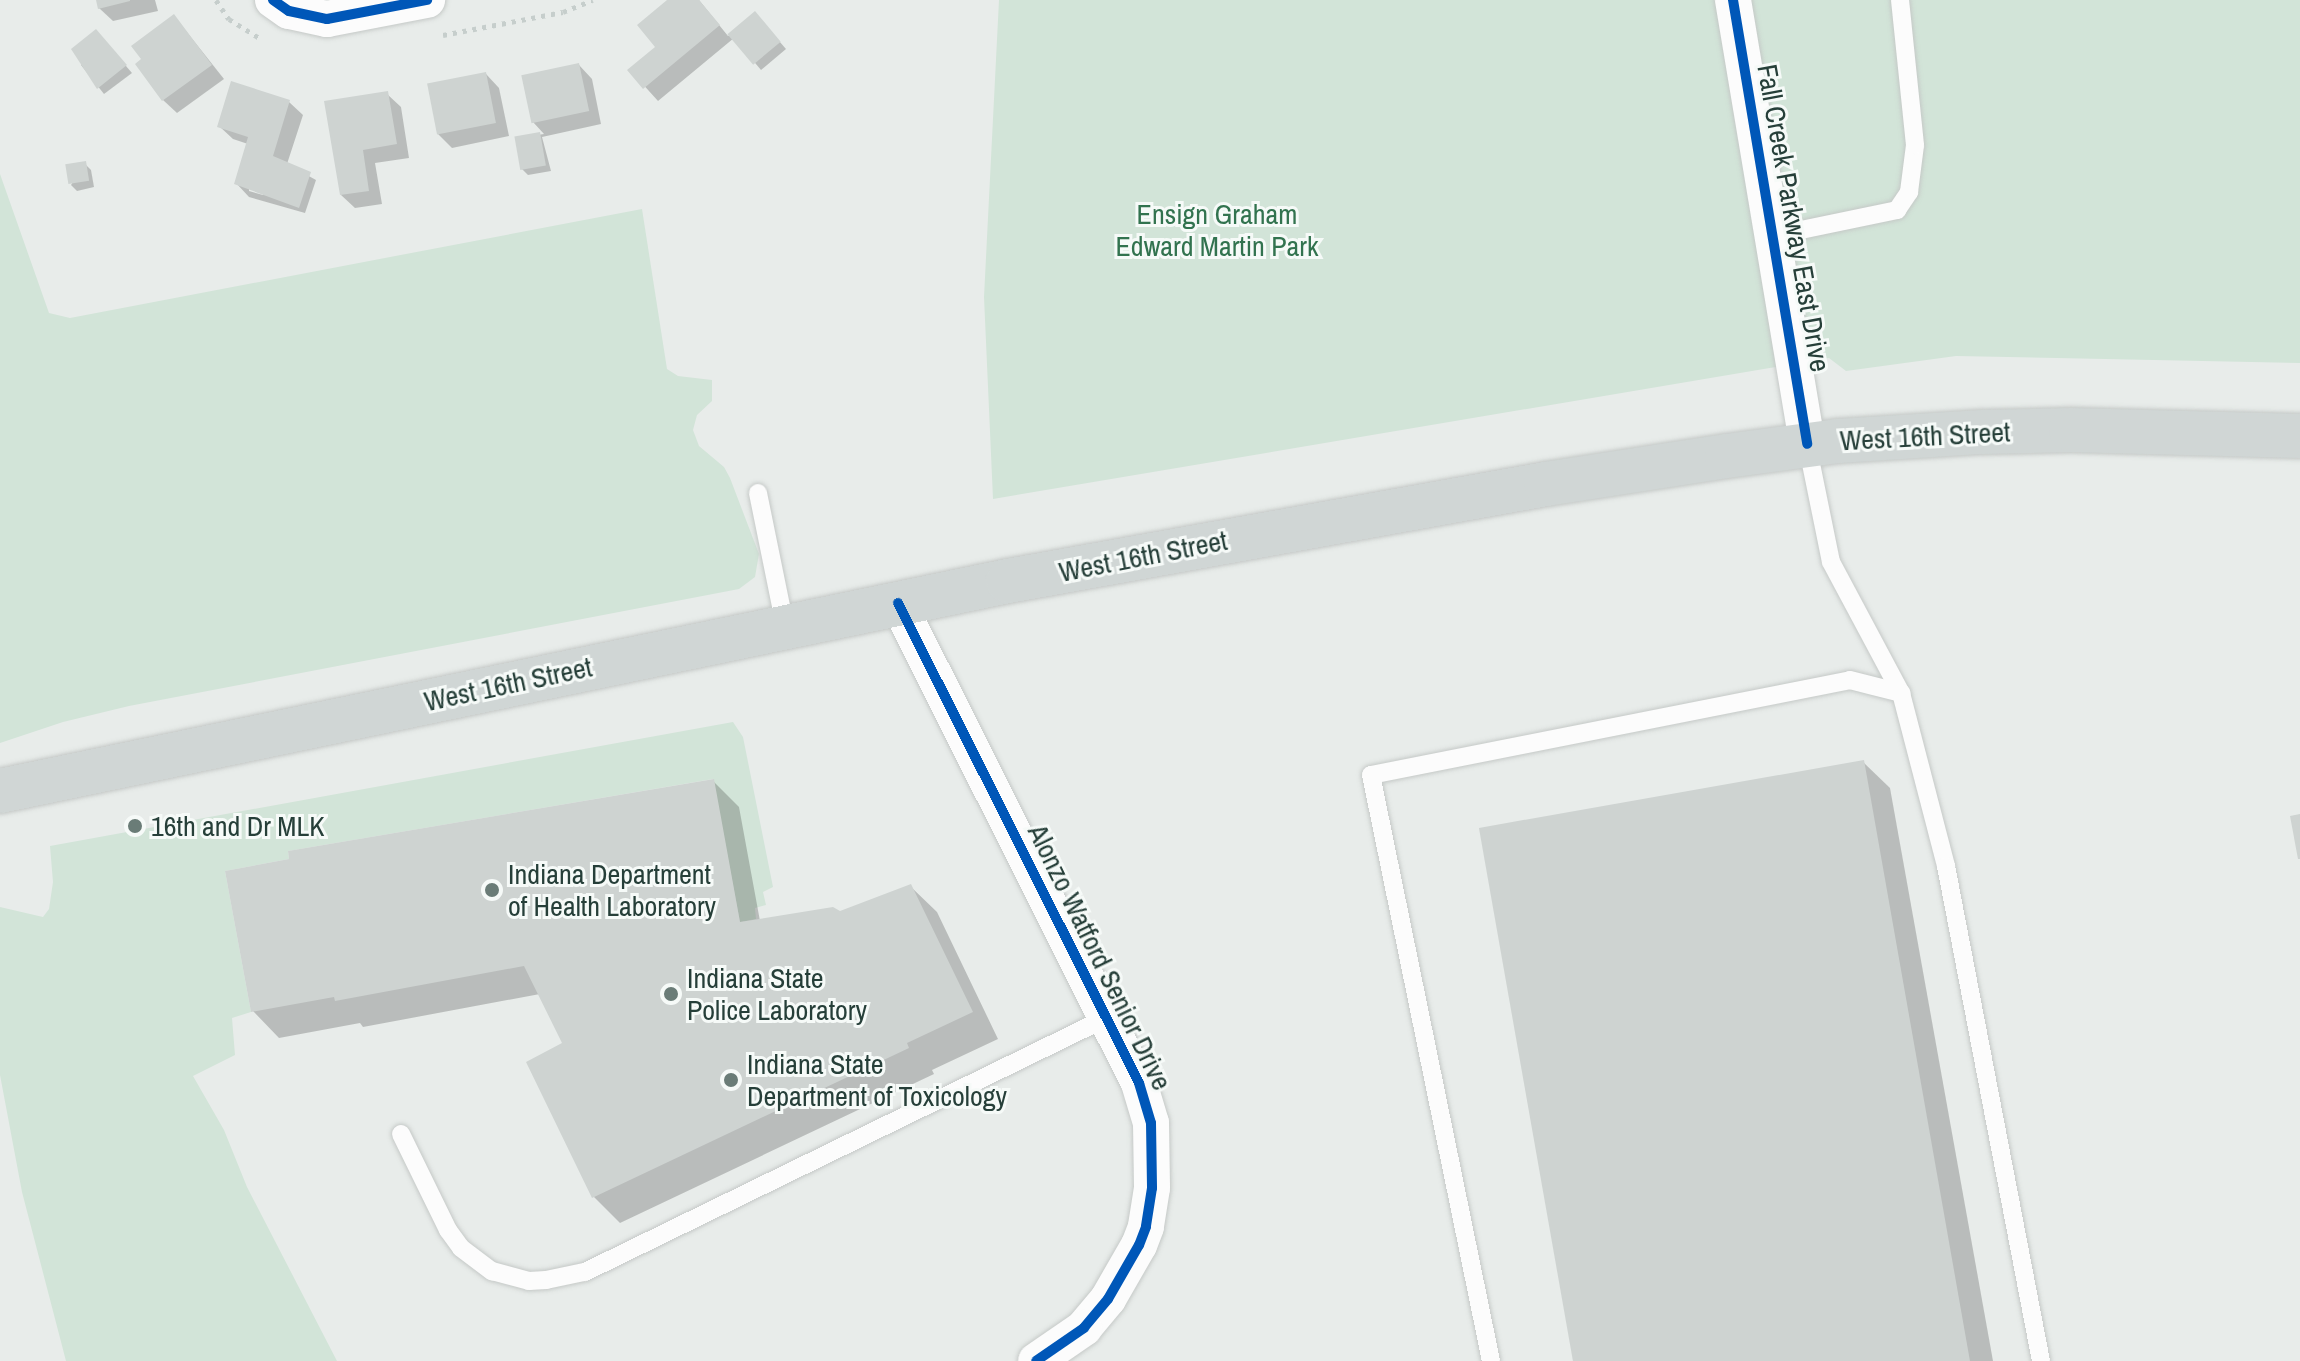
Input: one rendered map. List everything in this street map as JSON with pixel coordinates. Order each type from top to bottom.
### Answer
[{"type":"main road","name":"West 16th Street","points":[[0,791],[898,603],[1278,530],[1546,484],[1807,444],[1937,434],[2056,430],[2300,436]]},
{"type":"street","points":[[273,0],[289,11],[327,19],[427,0]]},
{"type":"street","name":"Fall Creek Parkway East Drive","points":[[1733,0],[1807,444]]},
{"type":"street","name":"Alonzo Watford Senior Drive","points":[[898,603],[1139,1083],[1151,1123],[1152,1188],[1146,1227],[1130,1264],[1084,1328],[1036,1361]]},
{"type":"lane","points":[[1772,236],[1897,210],[1909,192],[1915,145],[1900,0]]},
{"type":"lane","points":[[1807,444],[1831,562],[1901,693],[1946,866],[2041,1361]]},
{"type":"lane","points":[[758,493],[785,626]]},
{"type":"lane","points":[[1491,1361],[1371,775],[1850,680],[1901,693]]},
{"type":"lane","points":[[401,1134],[448,1230],[461,1248],[492,1271],[529,1281],[546,1280],[585,1272],[1106,1018]]},
{"type":"green space","name":"Ensign Graham Edward Martin Park","points":[[999,0],[2300,0],[2300,363],[1956,356],[1846,371],[1829,358],[993,499],[984,297]]},
{"type":"green space","points":[[0,174],[49,313],[70,318],[642,209],[667,369],[678,376],[712,380],[712,401],[697,415],[693,430],[699,446],[724,467],[730,478],[759,554],[755,577],[739,589],[129,706],[63,722],[0,743]]},
{"type":"green space","points":[[733,722],[743,737],[773,887],[763,892],[766,905],[755,908],[756,919],[740,922],[713,779],[288,851],[289,859],[225,871],[251,1012],[232,1018],[235,1055],[193,1076],[224,1130],[247,1187],[337,1361],[66,1361],[22,1192],[0,1075],[0,907],[43,917],[49,909],[53,882],[50,846]]},
{"type":"building","points":[[96,0],[130,0],[130,1],[98,9]]},
{"type":"building","points":[[667,0],[699,0],[720,25],[643,89],[627,70],[655,47],[637,25]]},
{"type":"building","points":[[755,11],[781,42],[753,65],[727,34]]},
{"type":"building","points":[[174,14],[212,65],[162,101],[135,64],[141,59],[131,46]]},
{"type":"building","points":[[96,29],[127,65],[97,89],[71,49]]},
{"type":"building","points":[[579,63],[589,111],[531,123],[521,75]]},
{"type":"building","points":[[486,72],[496,123],[437,134],[427,83]]},
{"type":"building","points":[[231,81],[290,100],[273,156],[311,172],[299,208],[234,184],[248,137],[217,127]]},
{"type":"building","points":[[388,91],[397,144],[363,150],[369,191],[340,195],[324,101]]},
{"type":"building","points":[[540,132],[546,165],[520,170],[514,137]]},
{"type":"building","points":[[86,161],[89,181],[68,184],[65,164]]},
{"type":"building","points":[[1864,760],[1970,1361],[1573,1361],[1479,828]]},
{"type":"building","points":[[714,779],[740,922],[833,907],[840,911],[911,884],[973,1012],[907,1043],[909,1048],[592,1198],[526,1062],[562,1043],[524,966],[335,1001],[334,997],[251,1012],[225,871],[289,859],[288,851]]},
{"type":"building","points":[[2300,814],[2300,859],[2298,859],[2290,816]]},
{"type":"cycle path","points":[[273,0],[289,11],[327,19],[427,0]]},
{"type":"cycle path","points":[[1733,0],[1807,444]]},
{"type":"cycle path","points":[[898,603],[1139,1083],[1151,1123],[1152,1188],[1146,1227],[1139,1245],[1108,1299],[1084,1328],[1036,1361]]},
{"type":"place","name":"16th and Dr MLK","points":[[135,826]]},
{"type":"place","name":"Indiana Department of Health Laboratory","points":[[492,890]]},
{"type":"place","name":"Indiana State Police Laboratory","points":[[671,994]]},
{"type":"place","name":"Indiana State Department of Toxicology","points":[[731,1080]]}]
